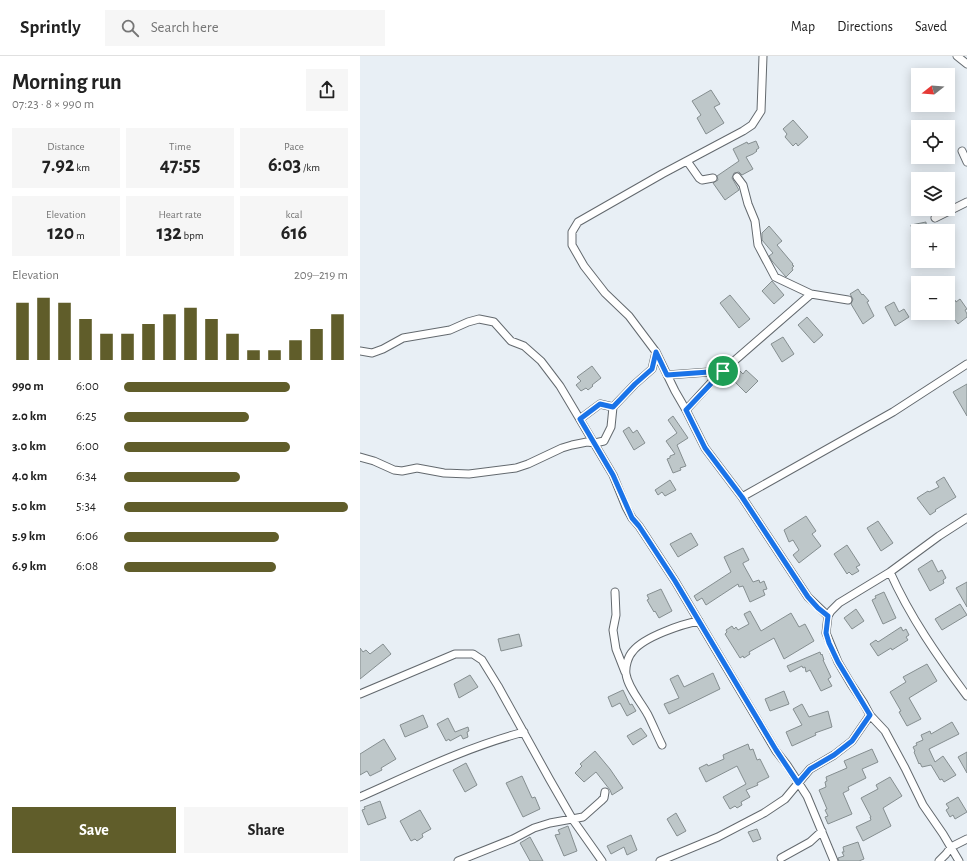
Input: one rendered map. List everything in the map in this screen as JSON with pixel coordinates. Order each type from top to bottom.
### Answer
[{"type":"street","points":[[763,56],[761,112],[752,125],[744,131],[578,222],[572,232],[572,245],[584,266],[605,293],[629,316],[656,352],[674,391],[686,410],[705,448],[742,497],[808,597],[828,616]]},
{"type":"street","points":[[957,56],[967,64]]},
{"type":"street","points":[[962,151],[967,162]]},
{"type":"street","points":[[687,161],[702,180],[713,178]]},
{"type":"street","points":[[737,177],[743,185],[748,204],[755,221],[758,245],[775,277],[811,294],[848,300]]},
{"type":"street","points":[[935,218],[967,202]]},
{"type":"street","points":[[686,410],[723,371],[811,294]]},
{"type":"street","points":[[360,351],[372,353],[403,338],[450,330],[479,318],[494,322],[512,341],[524,346],[541,361],[560,386],[595,443],[613,475],[632,518],[663,562],[776,750],[807,796],[834,861]]},
{"type":"street","points":[[360,457],[374,461],[394,470],[402,471],[417,468],[444,473],[469,474],[516,468],[562,448],[588,442],[595,443],[604,441],[611,427],[613,407],[652,369],[656,352]]},
{"type":"street","points":[[742,497],[892,412],[967,364]]},
{"type":"street","points":[[667,375],[723,371]]},
{"type":"street","points":[[580,419],[600,404],[613,407]]},
{"type":"street","points":[[959,861],[923,804],[885,731],[870,715],[838,662],[826,633],[828,616],[839,603],[890,572],[939,536],[967,518]]},
{"type":"street","points":[[890,572],[899,592],[922,633],[967,696]]},
{"type":"street","points":[[615,592],[616,615],[613,630],[616,649],[630,684],[656,730],[662,745]]},
{"type":"street","points":[[626,674],[628,660],[632,651],[642,643],[674,627],[699,621]]},
{"type":"street","points":[[360,694],[455,654],[473,654],[482,660],[488,668],[573,820],[602,861]]},
{"type":"street","points":[[660,861],[718,837],[764,813],[785,799],[810,769],[834,755],[852,741],[870,715]]},
{"type":"street","points":[[360,797],[478,745],[524,732]]},
{"type":"street","points":[[458,861],[513,839],[534,828],[550,823],[583,817],[604,798],[605,792]]},
{"type":"street","points":[[781,858],[810,842],[822,831]]},
{"type":"street","points":[[939,861],[951,847],[967,839]]},
{"type":"building","points":[[711,90],[720,104],[714,107],[724,123],[706,134],[697,118],[701,115],[692,101]]},
{"type":"building","points":[[793,120],[808,137],[798,146],[796,143],[793,146],[785,137],[787,134],[783,129]]},
{"type":"building","points":[[756,141],[759,148],[753,154],[746,157],[753,169],[742,175],[739,172],[734,173],[732,178],[739,190],[725,200],[713,183],[718,180],[717,176],[739,161],[733,149],[747,142],[748,144]]},
{"type":"building","points":[[769,226],[782,241],[777,245],[794,266],[792,268],[793,270],[786,277],[772,261],[769,256],[773,253],[762,240],[762,233]]},
{"type":"building","points":[[772,281],[784,295],[774,304],[762,291]]},
{"type":"building","points":[[858,289],[869,301],[867,302],[874,316],[863,324],[851,304],[853,299],[850,294]]},
{"type":"building","points":[[730,295],[750,319],[739,328],[720,303]]},
{"type":"building","points":[[960,299],[967,309],[965,310],[967,317],[958,324],[955,320],[955,300],[956,302]]},
{"type":"building","points":[[894,302],[899,312],[904,309],[909,317],[895,326],[885,307]]},
{"type":"building","points":[[807,317],[823,335],[814,343],[798,325]]},
{"type":"building","points":[[783,337],[794,354],[782,362],[771,344]]},
{"type":"building","points":[[592,366],[601,378],[588,390],[586,388],[581,391],[576,385],[581,381],[577,377]]},
{"type":"building","points":[[746,370],[758,381],[746,393],[735,382],[738,378],[736,376],[740,371],[743,374]]},
{"type":"building","points":[[967,384],[967,416],[953,392]]},
{"type":"building","points":[[673,416],[688,438],[677,445],[686,466],[673,473],[667,459],[675,454],[666,441],[677,433],[668,420]]},
{"type":"building","points":[[629,427],[633,433],[637,430],[645,443],[634,450],[623,431]]},
{"type":"building","points":[[944,477],[956,497],[935,510],[936,511],[930,515],[917,498],[928,491],[929,492],[939,487],[936,482]]},
{"type":"building","points":[[670,480],[676,490],[665,496],[662,492],[658,495],[655,490]]},
{"type":"building","points":[[806,516],[816,531],[812,534],[821,546],[799,563],[793,555],[799,550],[793,540],[789,542],[784,530]]},
{"type":"building","points":[[878,521],[893,543],[881,551],[867,528]]},
{"type":"building","points":[[691,533],[698,545],[678,557],[670,544]]},
{"type":"building","points":[[847,545],[860,565],[856,567],[859,571],[852,575],[849,572],[847,574],[834,554]]},
{"type":"building","points":[[743,548],[749,560],[743,564],[753,582],[759,580],[760,583],[764,581],[767,589],[763,590],[765,595],[750,602],[743,586],[739,587],[738,584],[706,605],[702,598],[697,601],[694,596],[731,572],[724,557]]},
{"type":"building","points":[[932,560],[938,572],[942,570],[946,578],[943,580],[944,583],[930,591],[918,569]]},
{"type":"building","points":[[967,582],[967,607],[956,588]]},
{"type":"building","points":[[661,589],[672,611],[659,618],[647,600],[649,599],[647,595]]},
{"type":"building","points":[[884,592],[896,618],[883,624],[872,600],[876,598],[875,596]]},
{"type":"building","points":[[960,604],[967,615],[942,630],[935,619]]},
{"type":"building","points":[[856,609],[864,621],[852,629],[844,618]]},
{"type":"building","points":[[750,611],[761,631],[791,613],[799,627],[805,624],[814,641],[784,659],[774,638],[749,652],[750,654],[744,658],[743,656],[740,658],[725,634],[727,632],[726,630],[732,626],[734,629],[736,627],[738,630],[749,624],[744,614]]},
{"type":"building","points":[[901,627],[903,631],[906,629],[909,635],[906,637],[908,640],[892,650],[891,648],[878,656],[870,644],[876,640],[878,642]]},
{"type":"building","points":[[519,634],[522,646],[501,651],[498,639]]},
{"type":"building","points":[[383,644],[391,654],[360,679],[360,648],[363,652],[366,650],[370,654]]},
{"type":"building","points":[[820,652],[831,677],[828,679],[832,686],[821,691],[810,670],[806,672],[805,667],[803,668],[802,666],[790,672],[787,666]]},
{"type":"building","points":[[927,664],[937,681],[909,698],[921,719],[907,726],[899,712],[901,711],[890,692],[906,682],[903,677]]},
{"type":"building","points":[[713,673],[720,689],[669,714],[664,704],[679,698],[670,679],[678,675],[684,687]]},
{"type":"building","points":[[470,675],[478,687],[459,698],[454,684]]},
{"type":"building","points":[[623,690],[630,705],[632,704],[636,711],[627,716],[620,703],[612,707],[608,697]]},
{"type":"building","points":[[784,691],[789,704],[770,711],[765,699]]},
{"type":"building","points":[[802,704],[809,717],[828,711],[832,727],[815,733],[816,735],[792,746],[786,732],[802,725],[793,709]]},
{"type":"building","points":[[423,715],[428,727],[405,737],[400,725]]},
{"type":"building","points":[[448,718],[455,732],[468,727],[468,737],[463,739],[461,735],[450,741],[449,739],[446,741],[437,724]]},
{"type":"building","points":[[952,722],[959,734],[929,749],[935,762],[943,756],[956,775],[944,782],[942,779],[940,780],[931,765],[922,767],[920,763],[919,764],[913,747],[917,745],[916,743],[923,740],[921,735],[930,731],[931,734]]},
{"type":"building","points":[[641,728],[647,736],[633,745],[627,736]]},
{"type":"building","points":[[384,739],[396,759],[381,768],[382,770],[370,776],[367,771],[360,775],[360,754]]},
{"type":"building","points":[[748,744],[750,750],[753,749],[757,760],[760,759],[769,777],[757,783],[758,785],[746,790],[750,797],[741,802],[742,805],[737,808],[735,806],[730,809],[723,797],[746,784],[737,766],[706,782],[699,768],[724,759],[723,755]]},
{"type":"building","points":[[872,749],[878,762],[862,769],[866,778],[848,787],[849,790],[843,793],[852,814],[828,824],[825,817],[828,816],[825,810],[827,809],[819,790],[826,787],[826,777],[847,768],[844,761]]},
{"type":"building","points":[[595,751],[623,788],[612,795],[610,790],[596,772],[584,782],[575,773],[582,766],[580,764]]},
{"type":"building","points":[[967,752],[967,773],[958,757]]},
{"type":"building","points":[[466,763],[477,785],[465,792],[453,770]]},
{"type":"building","points":[[522,776],[532,798],[535,797],[540,809],[523,817],[506,783]]},
{"type":"building","points":[[890,777],[902,796],[883,808],[891,826],[863,841],[856,827],[871,820],[871,817],[861,798],[878,789],[876,785]]},
{"type":"building","points":[[958,797],[967,812],[955,819],[953,815],[950,817],[946,810],[949,808],[946,804]]},
{"type":"building","points":[[380,801],[386,818],[368,825],[362,810],[365,809],[364,807]]},
{"type":"building","points":[[420,810],[431,829],[422,834],[423,837],[417,841],[415,839],[411,841],[400,821]]},
{"type":"building","points":[[676,813],[686,831],[677,836],[667,819]]},
{"type":"building","points":[[568,826],[577,851],[564,856],[555,835],[560,834],[558,830]]},
{"type":"building","points":[[757,829],[761,839],[753,842],[748,832]]},
{"type":"building","points":[[631,835],[637,850],[627,855],[624,847],[611,854],[607,846]]},
{"type":"building","points":[[530,837],[543,861],[530,861],[520,843]]},
{"type":"building","points":[[858,842],[864,859],[859,861],[839,861],[838,858],[844,856],[842,852],[844,852],[843,847]]},
{"type":"route","points":[[656,352],[667,375],[723,371],[686,410],[705,448],[742,497],[808,597],[828,616],[826,633],[829,643],[838,662],[870,715],[852,741],[834,755],[810,769],[798,783],[776,750],[675,581],[639,526],[632,518],[613,475],[580,419],[600,404],[613,407],[652,369],[656,352]]}]
